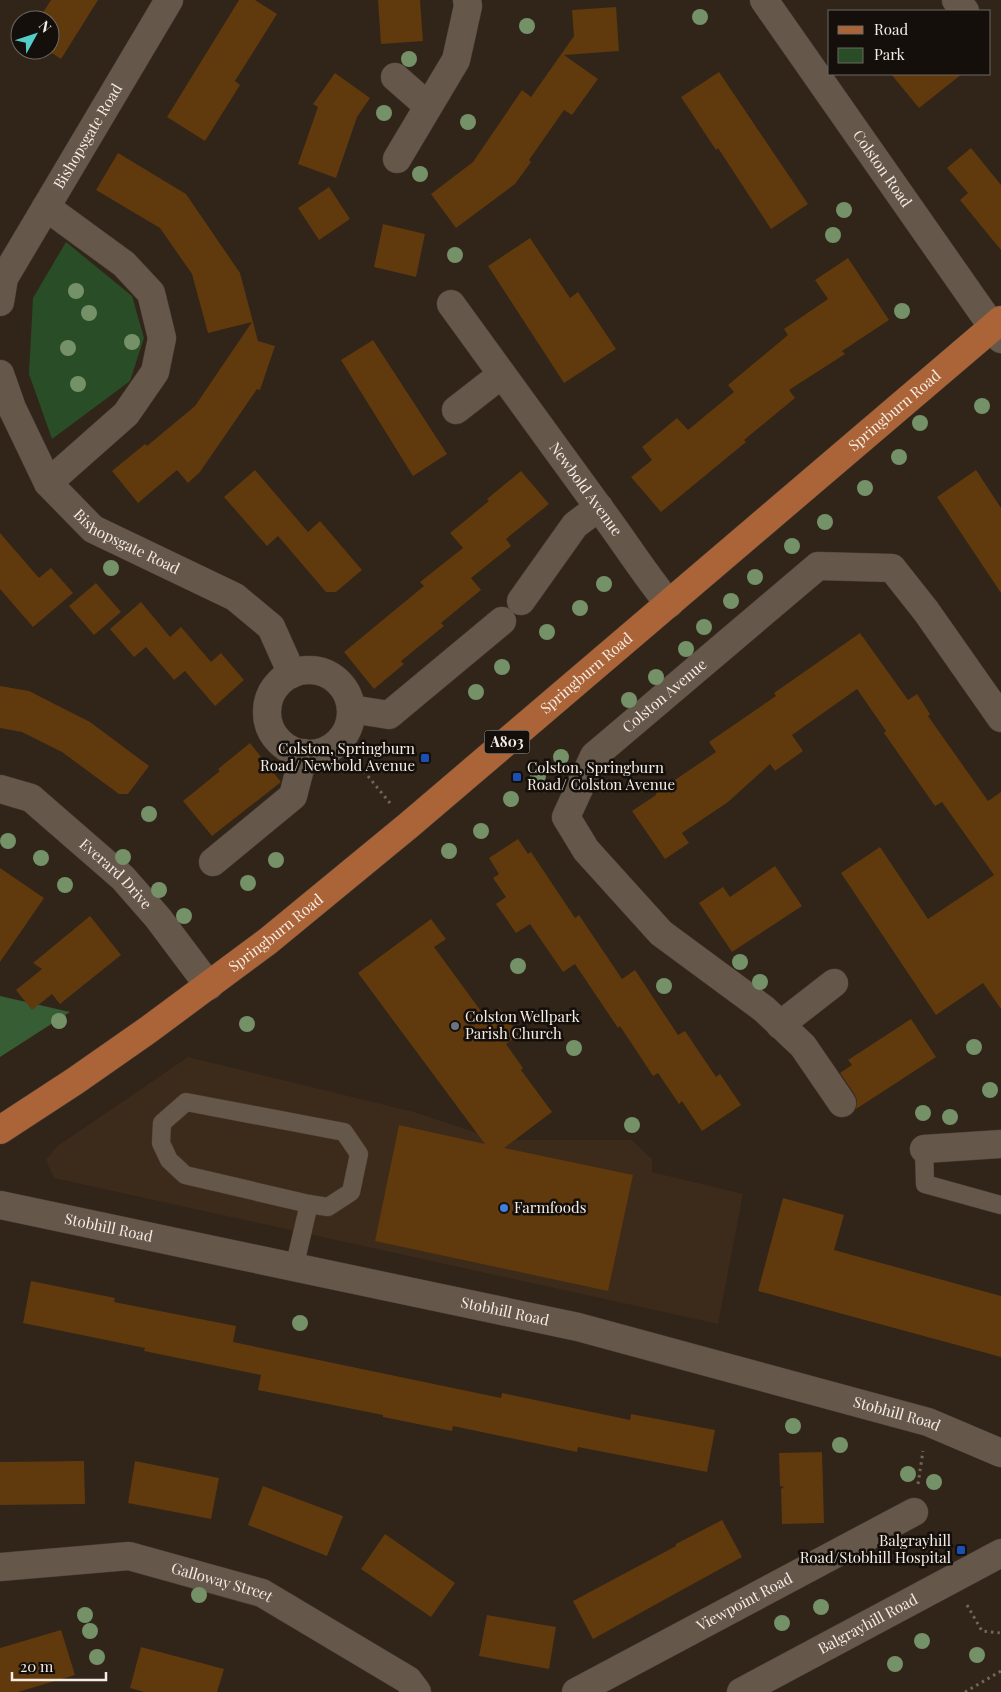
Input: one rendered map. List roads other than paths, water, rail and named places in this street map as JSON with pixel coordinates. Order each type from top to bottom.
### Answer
[{"type":"main road","name":"Springburn Road","points":[[0,1130],[75,1081],[209,986],[268,941],[409,826],[669,604],[998,329]]},
{"type":"street","name":"Bishopsgate Road","points":[[0,302],[4,278],[169,0]]},
{"type":"street","points":[[397,159],[456,60],[468,6],[467,0]]},
{"type":"street","name":"Colston Road","points":[[764,0],[998,329]]},
{"type":"street","points":[[395,77],[428,106]]},
{"type":"street","points":[[46,207],[124,264],[151,293],[162,338],[155,372],[126,414],[48,483]]},
{"type":"street","name":"Newbold Avenue","points":[[451,304],[669,604]]},
{"type":"street","name":"Bishopsgate Road","points":[[0,374],[6,410],[48,483],[93,529],[235,597],[271,626],[292,674]]},
{"type":"street","points":[[456,410],[501,375]]},
{"type":"street","points":[[522,600],[575,525],[599,507]]},
{"type":"street","name":"Colston Avenue","points":[[842,1104],[803,1046],[764,1008],[661,933],[586,850],[566,817],[594,756],[818,566],[892,568],[926,611],[1001,718]]},
{"type":"street","points":[[351,709],[389,715],[502,622]]},
{"type":"street","points":[[306,670],[320,671],[339,682],[348,695],[351,709],[347,730],[339,742],[327,750],[319,753],[289,750],[270,727],[268,712],[270,698],[277,685],[292,674],[306,670]]},
{"type":"street","points":[[214,862],[293,796],[304,753]]},
{"type":"street","name":"Everard Drive","points":[[0,789],[31,798],[123,878],[158,918],[209,986]]},
{"type":"street","points":[[780,1025],[834,983]]},
{"type":"street","points":[[924,1149],[1001,1144]]},
{"type":"street","name":"Stobhill Road","points":[[0,1205],[578,1327],[928,1422],[993,1450]]},
{"type":"street","points":[[993,1450],[1001,1474]]},
{"type":"street","name":"Viewpoint Road","points":[[576,1692],[914,1512]]},
{"type":"street","name":"Balgrayhill Road","points":[[741,1692],[952,1578],[999,1549]]},
{"type":"street","name":"Galloway Street","points":[[0,1567],[129,1556],[262,1593],[408,1680],[417,1692]]},
{"type":"lane","points":[[186,1102],[344,1132],[359,1154],[351,1192],[328,1207],[309,1204],[185,1175],[169,1160],[161,1144],[162,1123],[186,1102]]},
{"type":"lane","points":[[924,1149],[925,1184],[1001,1205]]},
{"type":"lane","points":[[294,1268],[309,1204]]},
{"type":"place","name":"Colston, Springburn Road/ Newbold Avenue","points":[[425,758]]},
{"type":"place","name":"Colston, Springburn Road/ Colston Avenue","points":[[517,777]]},
{"type":"place","name":"Colston Wellpark Parish Church","points":[[455,1026]]},
{"type":"place","name":"Farmfoods","points":[[504,1208]]},
{"type":"place","name":"Balgrayhill Road/Stobhill Hospital","points":[[961,1550]]}]
